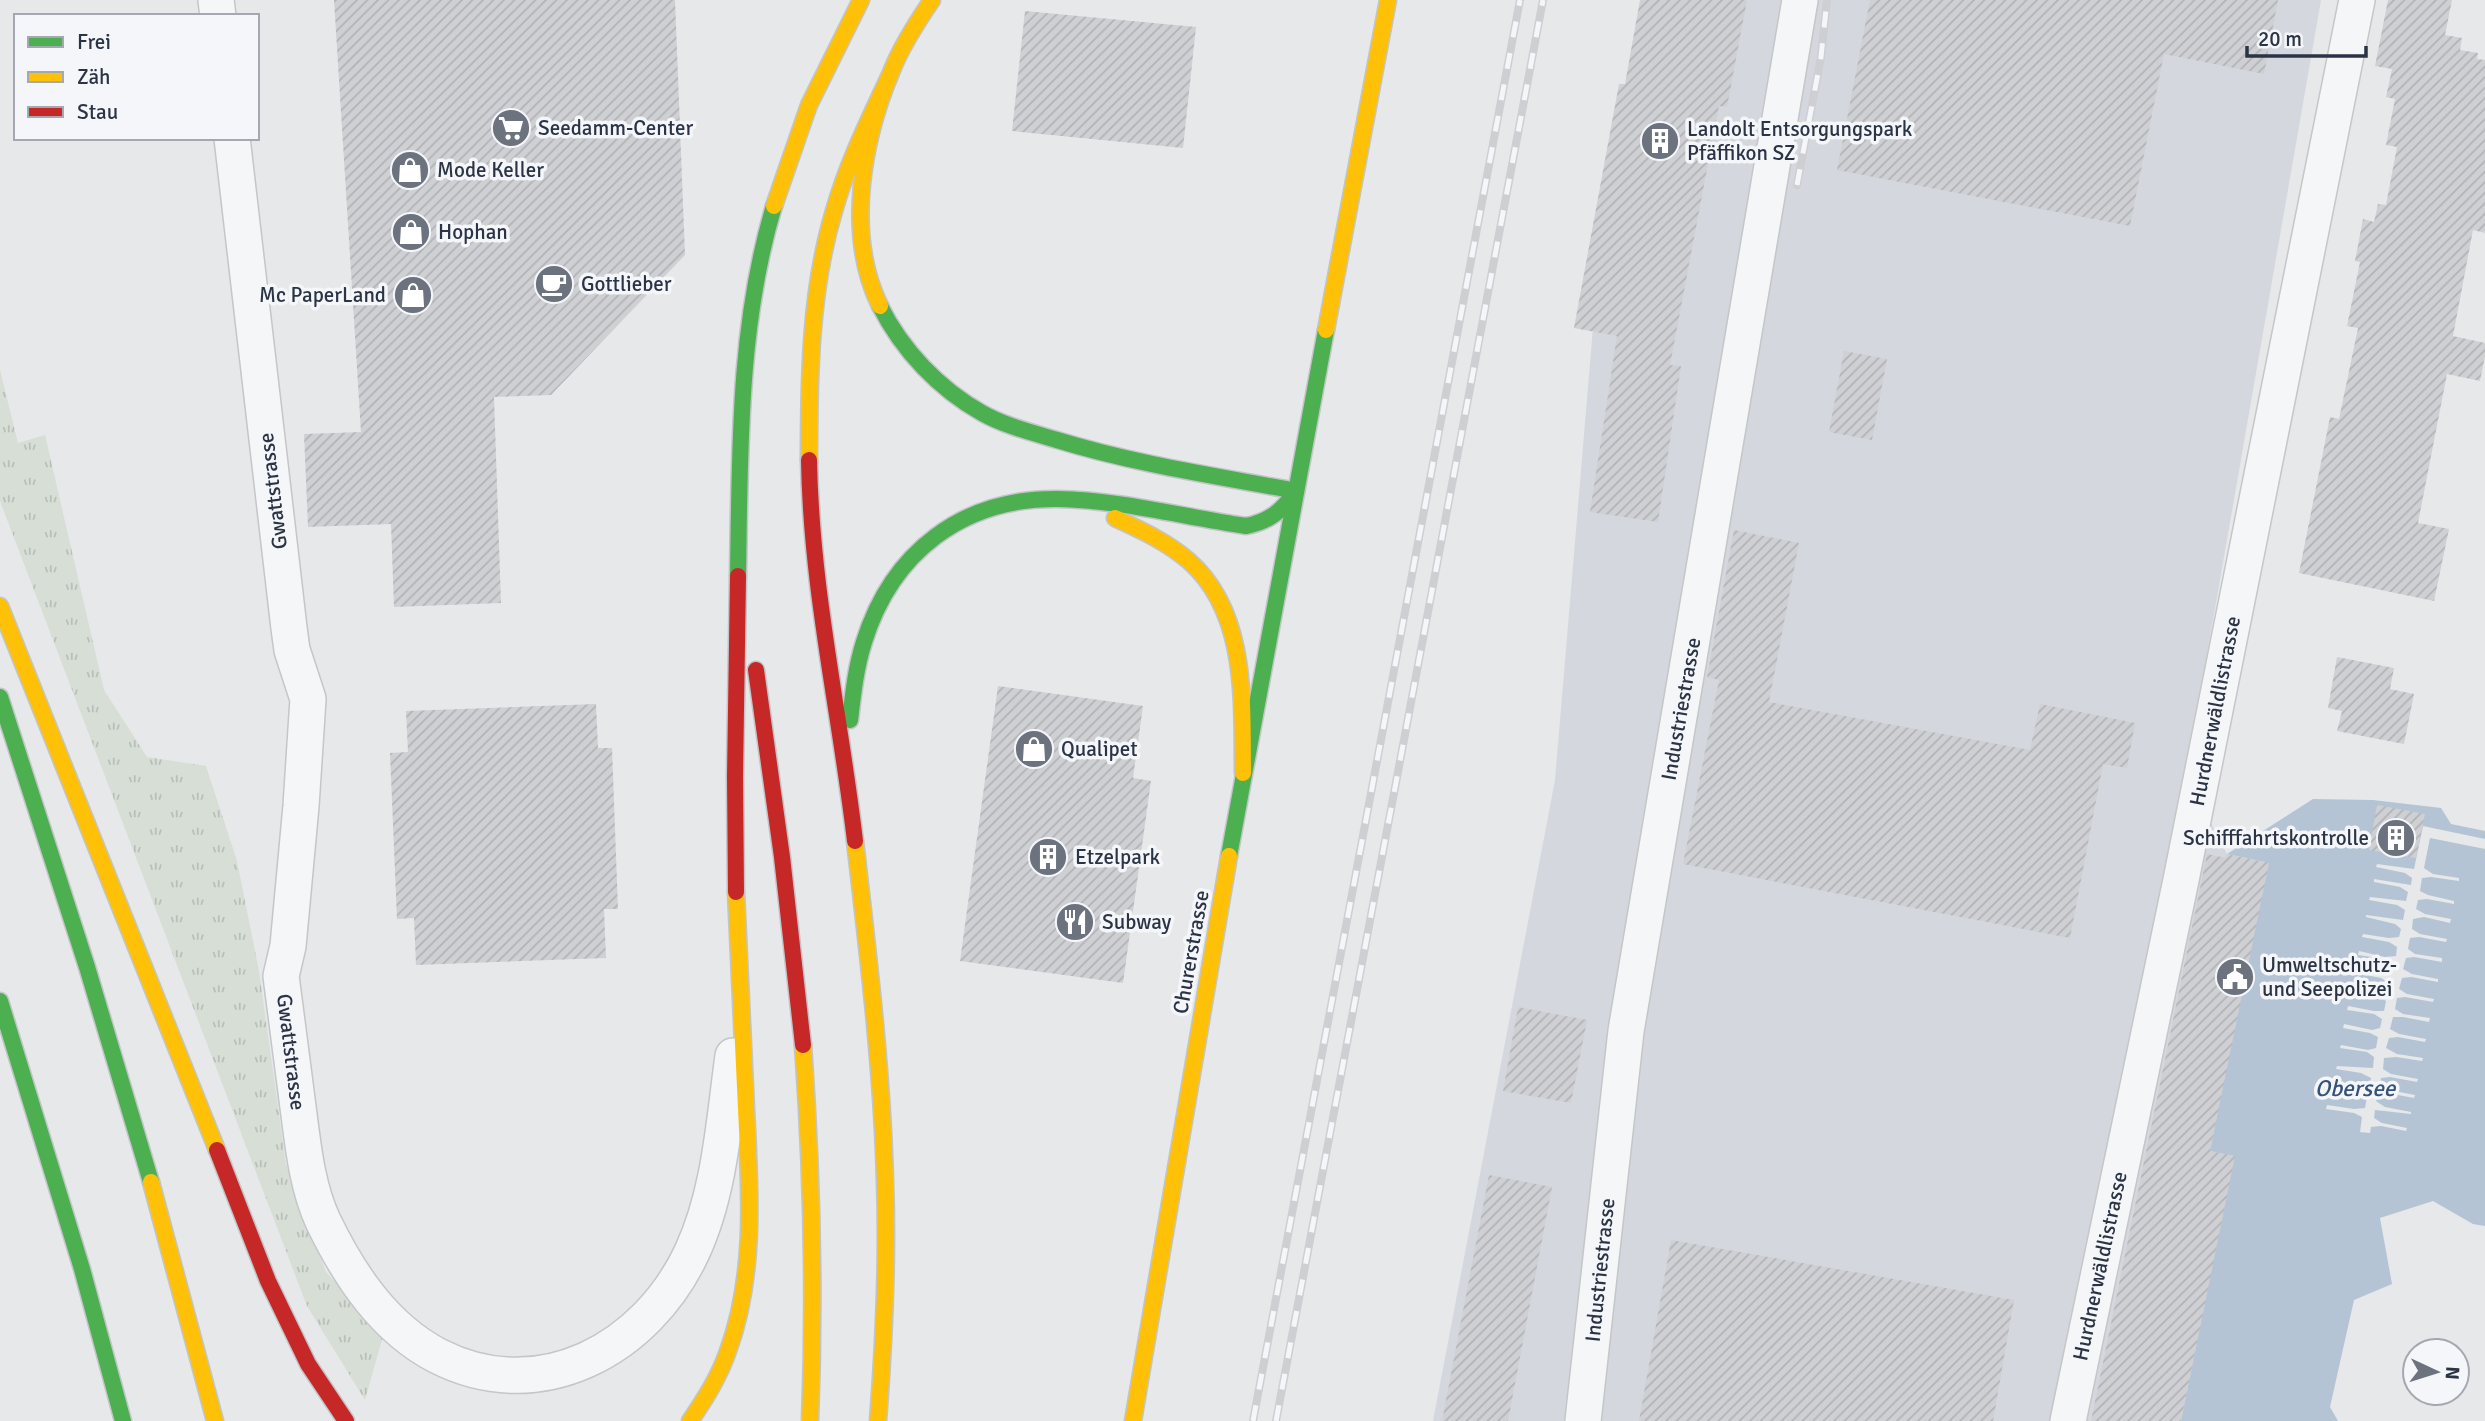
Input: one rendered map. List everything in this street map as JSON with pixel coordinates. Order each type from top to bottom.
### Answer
[{"type":"main road","points":[[690,1421],[712,1392],[722,1369],[739,1316],[745,1284],[749,1189],[734,835],[744,382],[754,293],[785,166],[836,43],[861,0]]},
{"type":"main road","points":[[878,1421],[886,1304],[884,1149],[877,1044],[850,800],[820,612],[809,472],[810,380],[819,286],[835,209],[888,77],[932,0]]},
{"type":"main road","name":"Churerstrasse","points":[[1133,1421],[1243,773],[1388,0]]},
{"type":"main road","points":[[850,800],[850,717],[858,663],[877,605],[891,580],[907,560],[951,526],[995,507],[1029,500],[1056,500],[1133,508],[1246,526],[1262,524],[1274,516],[1286,507],[1296,491],[1118,458],[1046,437],[992,418],[967,404],[924,367],[904,345],[875,295],[866,269],[862,239],[864,178],[888,77]]},
{"type":"main road","points":[[1056,500],[1086,507],[1162,539],[1185,555],[1220,597],[1230,621],[1238,658],[1243,773]]},
{"type":"main road","points":[[739,550],[788,904],[807,1101],[815,1263],[810,1421]]},
{"type":"main road","points":[[0,606],[144,962],[268,1281],[308,1364],[346,1421]]},
{"type":"main road","points":[[0,697],[90,974],[157,1201],[215,1421]]},
{"type":"main road","points":[[0,1001],[82,1269],[123,1421]]},
{"type":"street","name":"Industriestrasse","points":[[1583,1421],[1626,1031],[1800,0]]},
{"type":"street","name":"Hurdnerwäldlistrasse","points":[[2068,1421],[2184,866],[2357,0]]},
{"type":"street","name":"Gwattstrasse","points":[[232,140],[292,650],[308,699],[302,806],[288,946],[281,976],[307,1169],[322,1218],[363,1290],[386,1317],[412,1339],[439,1356],[497,1374],[527,1375],[584,1363],[606,1352],[631,1334],[656,1309],[692,1253],[709,1203],[721,1142],[741,997]]},
{"type":"shaded area","points":[[1655,0],[2321,0],[2186,775],[2227,854],[2265,862],[2210,1150],[2235,1156],[2181,1421],[1433,1421],[1555,780],[1596,292]]},
{"type":"green space","points":[[0,370],[18,443],[45,435],[104,690],[147,757],[206,766],[237,861],[259,971],[286,1164],[326,1272],[383,1336],[365,1400],[307,1306],[0,501]]},
{"type":"water","name":"Obersee","points":[[2313,799],[2373,800],[2441,808],[2451,824],[2485,831],[2485,1226],[2473,1224],[2433,1201],[2380,1218],[2392,1284],[2354,1300],[2330,1407],[2338,1421],[2181,1421],[2234,1156],[2210,1151],[2265,862],[2227,854]]},
{"type":"pier","points":[[2423,826],[2485,839],[2485,849],[2430,838],[2424,868],[2433,874],[2459,878],[2459,881],[2422,878],[2420,891],[2454,901],[2454,904],[2418,900],[2416,909],[2425,914],[2451,919],[2450,923],[2424,917],[2413,919],[2412,929],[2420,934],[2447,939],[2446,942],[2410,938],[2408,949],[2415,954],[2442,958],[2442,962],[2406,958],[2403,969],[2412,974],[2438,979],[2438,982],[2402,978],[2399,989],[2407,994],[2434,999],[2433,1002],[2397,998],[2395,1009],[2403,1014],[2430,1018],[2429,1022],[2393,1017],[2390,1029],[2399,1034],[2426,1039],[2425,1042],[2389,1038],[2386,1048],[2397,1054],[2423,1058],[2422,1061],[2384,1058],[2383,1069],[2391,1074],[2418,1079],[2417,1082],[2381,1078],[2380,1085],[2389,1090],[2415,1095],[2414,1098],[2378,1094],[2376,1101],[2385,1107],[2411,1114],[2375,1110],[2374,1118],[2382,1123],[2407,1128],[2406,1131],[2381,1126],[2371,1127],[2370,1133],[2360,1132],[2362,1117],[2354,1113],[2326,1109],[2327,1105],[2365,1108],[2367,1097],[2331,1089],[2332,1085],[2369,1089],[2371,1078],[2361,1073],[2336,1069],[2337,1066],[2373,1068],[2374,1057],[2367,1052],[2340,1048],[2341,1045],[2368,1050],[2376,1048],[2378,1037],[2343,1028],[2344,1024],[2372,1030],[2380,1028],[2382,1019],[2374,1014],[2347,1010],[2348,1006],[2384,1011],[2386,1001],[2378,996],[2351,991],[2351,988],[2388,992],[2389,983],[2381,978],[2355,973],[2355,970],[2391,974],[2393,965],[2385,959],[2358,955],[2359,951],[2385,957],[2396,956],[2397,947],[2389,942],[2362,937],[2363,934],[2399,937],[2401,929],[2395,924],[2366,915],[2403,920],[2405,910],[2397,905],[2369,900],[2370,897],[2406,901],[2408,892],[2400,887],[2374,882],[2374,879],[2411,885],[2412,878],[2405,873],[2376,867],[2377,864],[2414,869]]},
{"type":"building","name":"Seedamm-Center","points":[[334,0],[675,0],[685,255],[551,395],[494,397],[501,603],[394,607],[391,524],[308,527],[304,434],[361,432]]},
{"type":"building","points":[[1640,0],[1747,0],[1727,107],[1719,106],[1670,365],[1681,366],[1658,522],[1590,512],[1617,336],[1574,328],[1619,84],[1625,84]]},
{"type":"building","points":[[1870,0],[2278,0],[2264,74],[2164,54],[2130,226],[1837,170]]},
{"type":"building","points":[[2388,0],[2452,0],[2445,35],[2462,38],[2460,50],[2478,53],[2477,59],[2485,60],[2485,233],[2473,230],[2453,336],[2485,343],[2485,356],[2480,381],[2447,374],[2418,523],[2449,529],[2434,601],[2299,573],[2330,417],[2339,419],[2358,328],[2347,326],[2360,262],[2355,261],[2363,219],[2374,222],[2378,204],[2386,205],[2397,147],[2386,145],[2395,99],[2386,97],[2392,69],[2375,66]]},
{"type":"building","points":[[1025,11],[1196,27],[1183,148],[1012,131]]},
{"type":"building","points":[[1844,351],[1887,359],[1872,440],[1829,432]]},
{"type":"building","points":[[1734,530],[1799,543],[1769,702],[2030,750],[2040,704],[2135,723],[2127,768],[2103,764],[2070,938],[1683,864],[1719,680],[1707,677]]},
{"type":"building","points":[[2337,657],[2394,668],[2390,689],[2414,694],[2404,744],[2337,731],[2342,711],[2328,708]]},
{"type":"building","name":"Etzelpark","points":[[998,686],[1143,706],[1133,778],[1151,781],[1123,983],[960,961]]},
{"type":"building","points":[[596,704],[598,748],[612,748],[618,909],[604,909],[606,958],[416,965],[414,918],[397,919],[390,753],[408,752],[406,711]]},
{"type":"building","name":"Schifffahrtskontrolle","points":[[2377,805],[2425,814],[2416,858],[2369,850]]},
{"type":"building","points":[[2207,854],[2226,858],[2227,854],[2269,863],[2210,1151],[2235,1156],[2181,1421],[2091,1421]]},
{"type":"building","points":[[1518,1007],[1587,1020],[1571,1103],[1503,1091]]},
{"type":"building","points":[[1489,1175],[1552,1187],[1508,1421],[1442,1421]]},
{"type":"building","points":[[1671,1240],[2014,1300],[1993,1421],[1639,1421]]},
{"type":"railway","points":[[1253,1421],[1520,0]]},
{"type":"railway","points":[[1276,1421],[1543,0]]},
{"type":"railway","points":[[1797,185],[1821,57],[1827,0]]},
{"type":"traffic: fast","points":[[738,576],[741,436],[747,343],[762,251],[774,206]]},
{"type":"traffic: fast","points":[[880,306],[899,338],[923,367],[966,403],[1000,422],[1116,456],[1296,491]]},
{"type":"traffic: fast","points":[[1229,856],[1326,330]]},
{"type":"traffic: fast","points":[[850,720],[859,661],[876,610],[913,557],[936,536],[962,520],[991,508],[1023,501],[1057,499],[1128,506],[1246,526],[1262,522],[1275,514],[1296,491]]},
{"type":"traffic: fast","points":[[0,697],[87,967],[151,1182]]},
{"type":"traffic: fast","points":[[0,1001],[82,1269],[123,1421]]},
{"type":"traffic: slow","points":[[774,206],[809,105],[861,0]]},
{"type":"traffic: slow","points":[[880,306],[869,278],[863,249],[862,188],[866,157],[881,98],[892,70],[915,25],[932,0]]},
{"type":"traffic: slow","points":[[1326,330],[1388,0]]},
{"type":"traffic: slow","points":[[809,460],[812,334],[826,241],[845,176],[889,77]]},
{"type":"traffic: slow","points":[[1115,518],[1181,554],[1208,582],[1222,606],[1232,632],[1238,660],[1243,773]]},
{"type":"traffic: slow","points":[[0,606],[217,1150]]},
{"type":"traffic: slow","points":[[855,841],[874,1011],[886,1211],[884,1331],[878,1421]]},
{"type":"traffic: slow","points":[[1133,1421],[1229,856]]},
{"type":"traffic: slow","points":[[690,1421],[711,1388],[728,1351],[737,1322],[747,1262],[749,1170],[736,892]]},
{"type":"traffic: slow","points":[[803,1045],[812,1233],[810,1421]]},
{"type":"traffic: slow","points":[[151,1182],[215,1421]]},
{"type":"traffic: jam","points":[[809,460],[820,603],[855,841]]},
{"type":"traffic: jam","points":[[736,892],[738,576]]},
{"type":"traffic: jam","points":[[756,670],[782,857],[803,1045]]},
{"type":"traffic: jam","points":[[217,1150],[268,1281],[308,1364],[346,1421]]},
{"type":"place","name":"Seedamm-Center","points":[[511,128]]},
{"type":"place","name":"Landolt Entsorgungspark Pfäffikon SZ","points":[[1660,141]]},
{"type":"place","name":"Mode Keller","points":[[410,170]]},
{"type":"place","name":"Hophan","points":[[411,232]]},
{"type":"place","name":"Gottlieber","points":[[554,284]]},
{"type":"place","name":"Mc PaperLand","points":[[413,295]]},
{"type":"place","name":"Qualipet","points":[[1034,749]]},
{"type":"place","name":"Schifffahrtskontrolle","points":[[2396,838]]},
{"type":"place","name":"Etzelpark","points":[[1048,857]]},
{"type":"place","name":"Subway","points":[[1075,922]]},
{"type":"place","name":"Umweltschutz- und Seepolizei","points":[[2235,977]]}]
